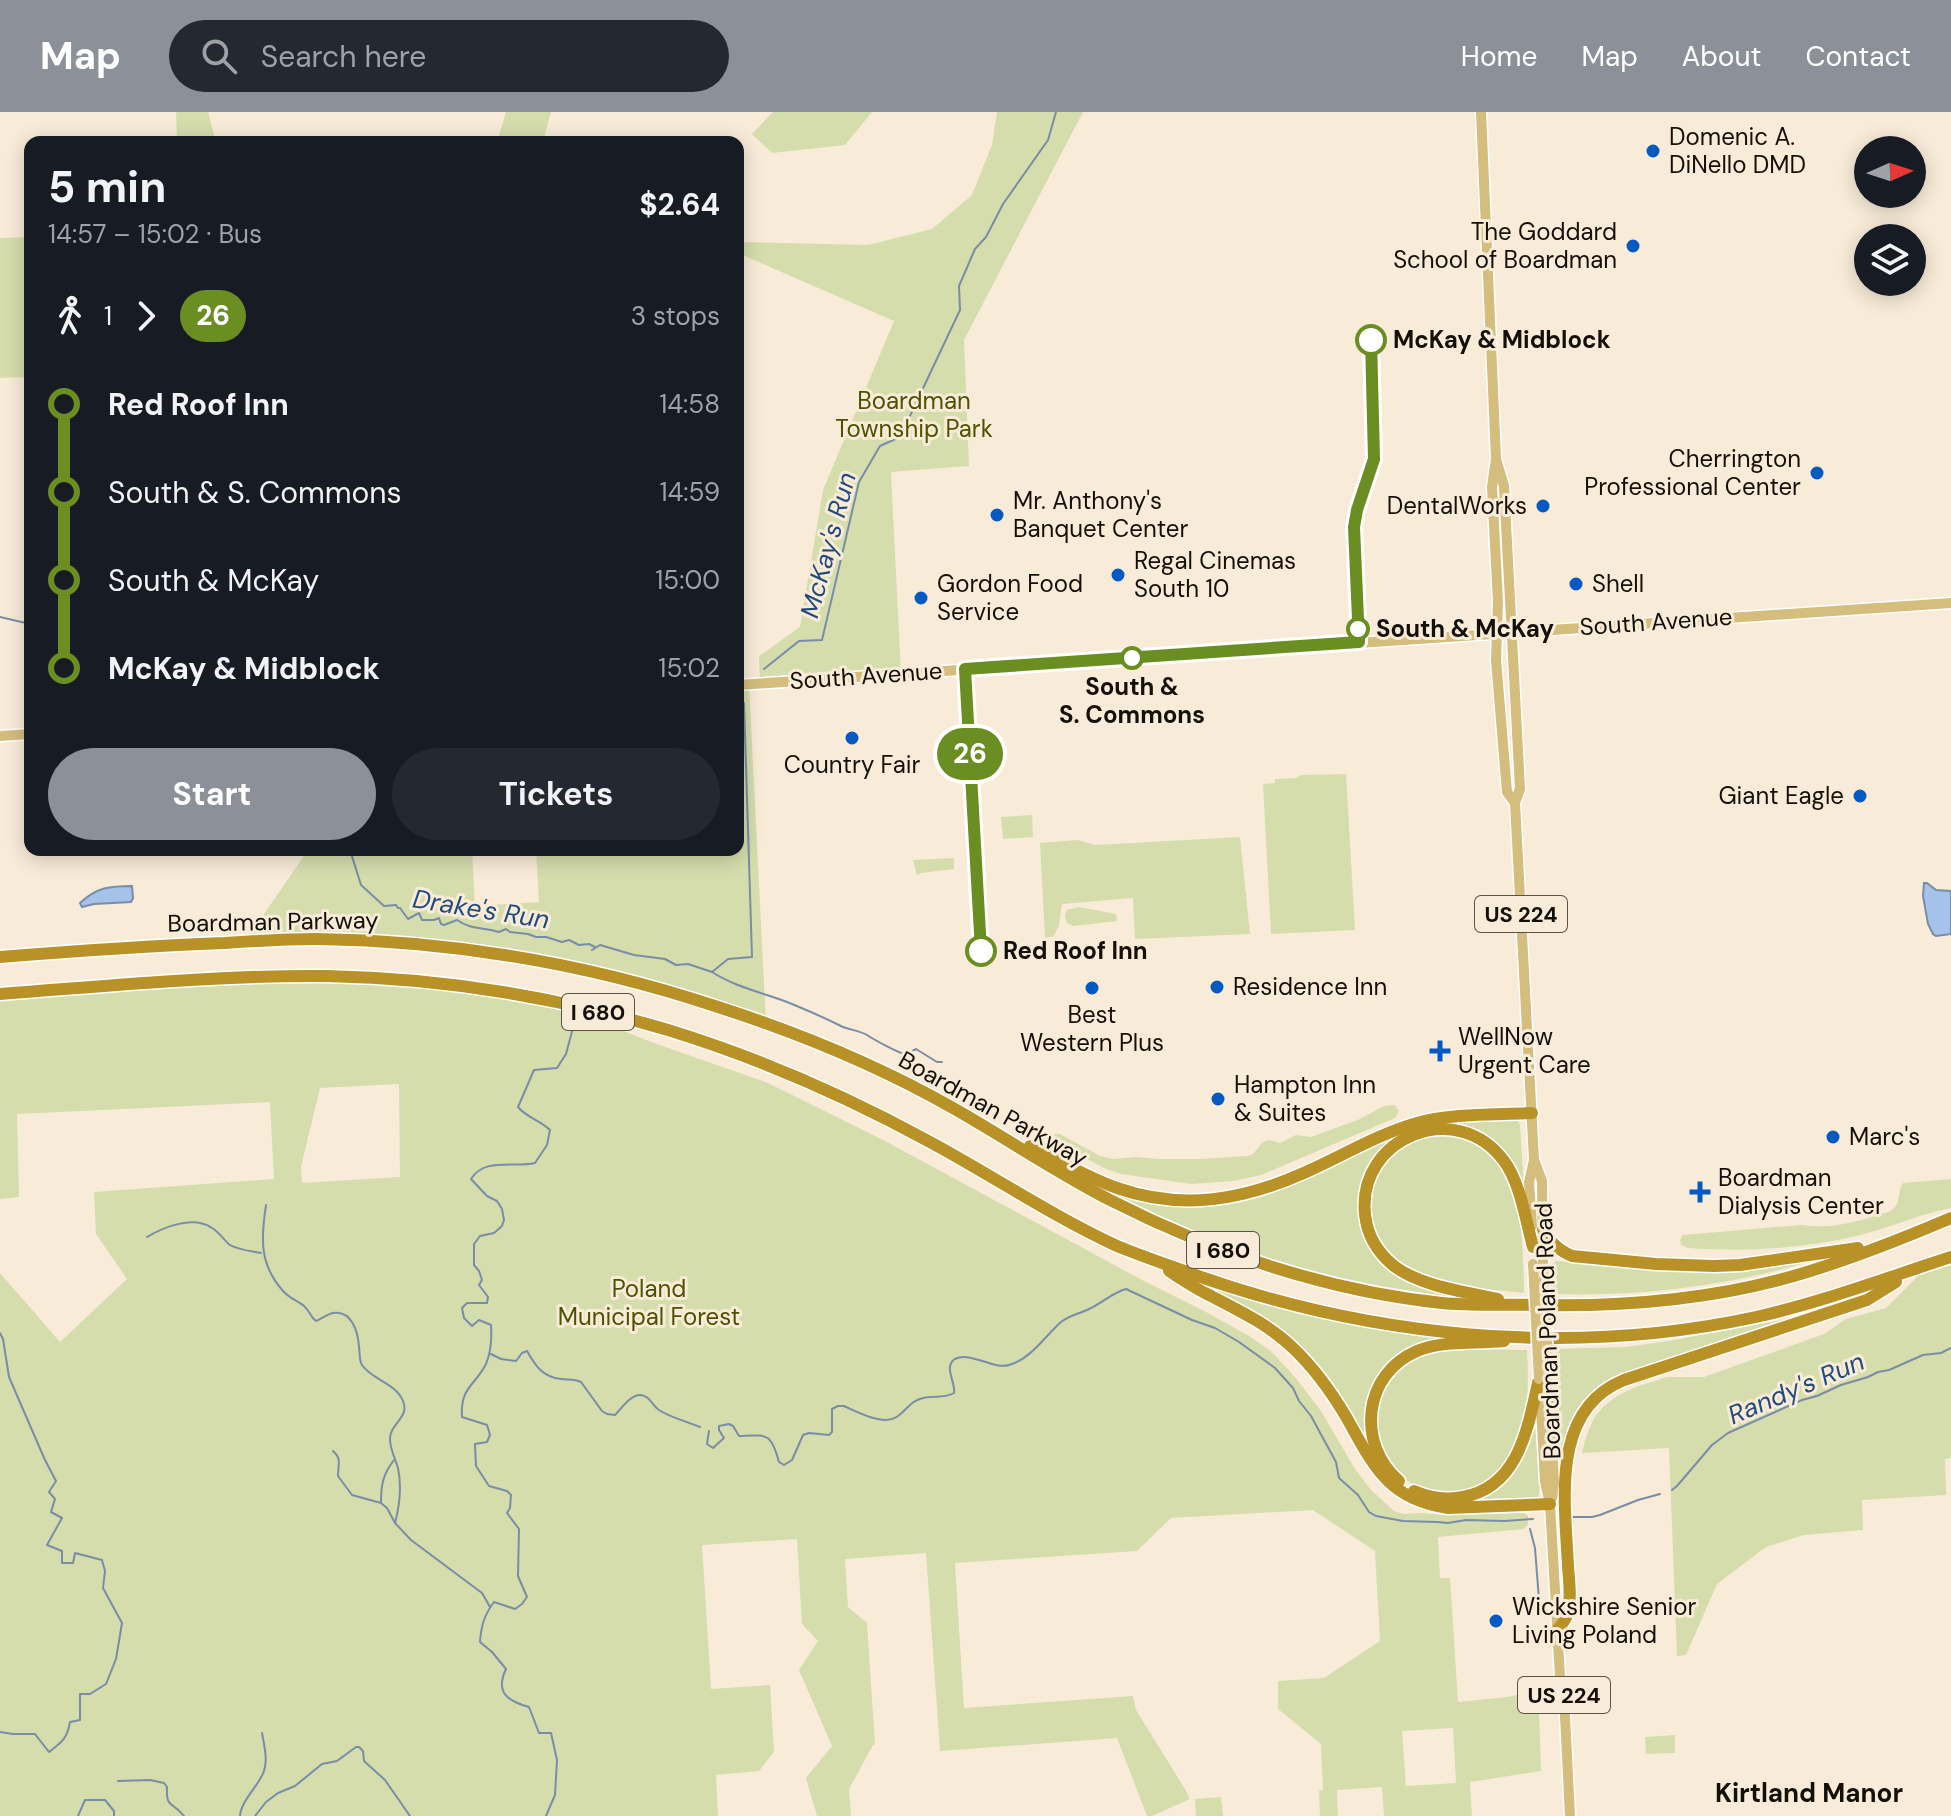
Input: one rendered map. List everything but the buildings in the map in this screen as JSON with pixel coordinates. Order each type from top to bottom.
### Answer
[{"type":"highway","name":"Boardman Parkway","points":[[0,957],[317,939],[425,945],[570,967],[658,989],[766,1023],[862,1062],[954,1109],[1109,1200],[1180,1233],[1255,1261],[1343,1286],[1447,1303],[1613,1304],[1717,1292],[1809,1271],[1951,1218]]},
{"type":"highway","name":"I 680","points":[[0,994],[178,981],[327,976],[448,985],[545,1000],[603,1013],[726,1049],[811,1082],[929,1141],[1084,1229],[1145,1257],[1247,1293],[1309,1310],[1435,1331],[1543,1338],[1654,1333],[1740,1320],[1819,1301],[1951,1257]]},
{"type":"highway","points":[[954,1109],[1114,1187],[1148,1197],[1189,1201],[1237,1197],[1256,1192],[1417,1123],[1444,1118],[1532,1113]]},
{"type":"highway","points":[[1521,1305],[1430,1284],[1392,1265],[1375,1247],[1365,1221],[1365,1192],[1372,1171],[1392,1146],[1411,1135],[1446,1129],[1474,1136],[1493,1149],[1508,1168],[1533,1247]]},
{"type":"highway","points":[[1543,1229],[1552,1243],[1572,1256],[1682,1266],[1740,1265],[1888,1243]]},
{"type":"highway","points":[[1145,1257],[1258,1321],[1291,1346],[1332,1394],[1380,1474],[1410,1498],[1448,1508],[1550,1504]]},
{"type":"highway","points":[[1557,1631],[1568,1614],[1567,1467],[1576,1424],[1590,1402],[1611,1385],[1624,1380],[1867,1300],[1916,1270]]},
{"type":"highway","points":[[1543,1338],[1445,1344],[1405,1357],[1390,1370],[1375,1395],[1371,1421],[1375,1448],[1385,1466],[1407,1488],[1421,1494],[1454,1499],[1477,1493],[1498,1481],[1514,1461],[1544,1379]]},
{"type":"main road","name":"Boardman Poland Road","points":[[1481,112],[1496,459],[1492,487],[1498,602],[1496,660],[1507,792],[1515,803]]},
{"type":"main road","name":"Boardman Poland Road","points":[[1496,459],[1504,486],[1520,789],[1515,803],[1534,1160],[1529,1182],[1533,1247],[1538,1264]]},
{"type":"main road","name":"South Avenue","points":[[744,685],[1951,603]]},
{"type":"main road","points":[[0,736],[24,734]]},
{"type":"main road","name":"Boardman Poland Road","points":[[1534,1160],[1542,1181],[1543,1229],[1538,1264],[1545,1482],[1550,1504],[1570,1816]]},
{"type":"green space","points":[[176,112],[208,112],[214,136],[177,136]]},
{"type":"green space","points":[[506,112],[551,112],[545,136],[499,136]]},
{"type":"green space","points":[[773,112],[872,112],[845,145],[772,153],[752,134]]},
{"type":"green space","name":"Boardman Township Park","points":[[997,112],[1083,112],[964,340],[969,466],[891,472],[901,674],[760,683],[759,656],[800,627],[823,490],[894,321],[744,256],[744,242],[868,245],[932,229],[972,195],[992,145]]},
{"type":"green space","points":[[24,237],[24,377],[0,378],[0,238]]},
{"type":"green space","points":[[744,684],[749,684],[766,1023],[717,1006],[463,949],[245,942],[304,856],[472,856],[475,906],[539,902],[536,856],[744,856]]},
{"type":"green space","points":[[1346,774],[1355,930],[1271,934],[1263,784],[1301,775]]},
{"type":"green space","points":[[1032,815],[1033,837],[1003,839],[1001,817]]},
{"type":"green space","points":[[1240,837],[1250,934],[1135,939],[1133,898],[1062,904],[1054,936],[1045,938],[1040,843],[1078,840],[1095,845]]},
{"type":"green space","points":[[954,858],[954,869],[917,875],[913,860]]},
{"type":"green space","points":[[1079,907],[1116,914],[1117,921],[1073,926],[1067,923],[1066,910]]},
{"type":"green space","name":"Poland Municipal Forest","points":[[327,976],[545,1000],[768,1083],[885,1141],[1206,1312],[1271,1351],[1321,1411],[1371,1490],[1394,1511],[1445,1515],[1524,1513],[1528,1516],[1524,1529],[1438,1537],[1440,1578],[1450,1578],[1458,1702],[1530,1695],[1539,1713],[1541,1771],[1470,1782],[1472,1816],[1384,1816],[1382,1787],[1337,1790],[1338,1816],[1320,1816],[1319,1791],[1323,1790],[1321,1744],[1278,1709],[1278,1681],[1324,1678],[1380,1641],[1375,1551],[1313,1510],[1171,1518],[1137,1551],[955,1563],[964,1708],[1133,1696],[1136,1710],[1190,1799],[1152,1816],[1147,1816],[1117,1738],[940,1751],[926,1553],[845,1559],[848,1607],[867,1623],[875,1744],[849,1789],[851,1816],[817,1816],[806,1778],[832,1746],[799,1670],[818,1641],[802,1624],[797,1539],[702,1545],[711,1689],[770,1685],[774,1752],[759,1771],[716,1775],[718,1816],[0,1816],[0,1273],[60,1342],[127,1279],[96,1234],[94,1192],[274,1179],[270,1102],[17,1114],[19,1197],[0,1199],[0,994]],"holes":[[[399,1084],[400,1177],[302,1183],[301,1167],[320,1088]],[[1453,1728],[1456,1783],[1406,1786],[1402,1731]]]},
{"type":"green space","points":[[1395,1105],[1399,1111],[1395,1118],[1261,1175],[1233,1181],[1191,1184],[1121,1174],[1057,1143],[1054,1134],[1113,1159],[1247,1156],[1253,1154],[1263,1142],[1280,1143],[1296,1135],[1311,1137],[1360,1119],[1384,1106]]},
{"type":"green space","points":[[1514,1119],[1520,1125],[1524,1190],[1509,1160],[1444,1121]]},
{"type":"green space","points":[[1440,1133],[1477,1142],[1499,1163],[1508,1179],[1519,1216],[1524,1293],[1460,1285],[1428,1277],[1399,1263],[1376,1238],[1370,1206],[1378,1174],[1404,1144]]},
{"type":"green space","points":[[1404,1134],[1366,1177],[1376,1252],[1452,1292],[1452,1297],[1357,1281],[1283,1262],[1196,1231],[1112,1193],[1208,1204],[1391,1135]]},
{"type":"green space","points":[[1951,1179],[1951,1208],[1856,1236],[1772,1248],[1709,1249],[1681,1245],[1683,1235],[1802,1225],[1831,1226],[1859,1220],[1893,1209],[1903,1183]]},
{"type":"green space","points":[[1951,1257],[1951,1458],[1945,1459],[1946,1495],[1862,1500],[1863,1530],[1804,1535],[1766,1547],[1717,1584],[1686,1655],[1677,1656],[1669,1448],[1582,1453],[1594,1418],[1617,1396],[1633,1388],[1667,1377],[1704,1377],[1824,1334],[1846,1319],[1886,1308],[1930,1264]]},
{"type":"green space","points":[[1808,1259],[1809,1262],[1746,1278],[1682,1288],[1618,1294],[1553,1294],[1551,1265],[1556,1261],[1699,1272],[1752,1270]]},
{"type":"green space","points":[[1211,1288],[1331,1320],[1442,1340],[1379,1381],[1371,1452],[1324,1375],[1209,1290]]},
{"type":"green space","points":[[1787,1319],[1788,1322],[1617,1377],[1603,1385],[1579,1413],[1562,1464],[1555,1349],[1626,1347]]},
{"type":"green space","points":[[1453,1349],[1527,1350],[1528,1388],[1523,1427],[1508,1462],[1496,1476],[1480,1486],[1450,1493],[1421,1487],[1400,1475],[1381,1447],[1378,1414],[1381,1398],[1398,1371],[1422,1355]]},
{"type":"green space","points":[[1535,1424],[1540,1472],[1538,1499],[1463,1505],[1463,1501],[1493,1490]]},
{"type":"green space","points":[[1675,1735],[1675,1753],[1646,1754],[1645,1737]]},
{"type":"green space","points":[[1221,1797],[1223,1816],[1196,1816],[1195,1799]]},
{"type":"water","points":[[1924,883],[1936,890],[1951,891],[1951,934],[1933,934],[1923,896]]},
{"type":"water","points":[[132,886],[131,902],[82,907],[80,903],[104,888]]},
{"type":"waterway","name":"McKay's Run","points":[[764,669],[799,641],[822,640],[859,482],[880,446],[900,437],[960,310],[959,286],[975,249],[986,237],[1003,204],[1048,140],[1056,112]]},
{"type":"waterway","name":"Drake's Run","points":[[0,617],[24,623]]},
{"type":"waterway","name":"McKay's Run","points":[[592,950],[600,945],[712,972],[728,959],[752,957],[744,703]]},
{"type":"waterway","name":"Drake's Run","points":[[352,856],[361,885],[384,906],[396,905],[408,919],[419,913],[422,920],[439,918],[444,925],[457,920],[472,927],[499,932],[506,929],[595,947]]},
{"type":"waterway","points":[[712,972],[864,1034],[902,1053],[908,1054],[916,1049],[942,1062]]},
{"type":"waterway","name":"Drake's Run","points":[[546,1816],[555,1795],[557,1760],[551,1733],[539,1733],[529,1707],[505,1694],[502,1684],[506,1669],[480,1642],[484,1621],[494,1602],[515,1609],[527,1597],[518,1576],[519,1529],[507,1513],[511,1495],[489,1486],[476,1466],[475,1444],[487,1442],[490,1435],[487,1425],[462,1417],[463,1399],[488,1359],[491,1325],[479,1320],[472,1326],[464,1318],[462,1308],[467,1303],[487,1303],[488,1297],[479,1285],[482,1280],[474,1265],[474,1244],[480,1236],[494,1233],[504,1220],[497,1201],[487,1196],[471,1179],[484,1168],[535,1163],[547,1145],[550,1130],[518,1107],[534,1070],[557,1068],[566,1054],[574,1024]]},
{"type":"waterway","points":[[266,1205],[264,1250],[275,1281],[316,1321],[333,1313],[349,1318],[357,1335],[362,1365],[395,1390],[403,1401],[404,1412],[390,1439],[400,1482],[395,1523]]},
{"type":"waterway","points":[[147,1237],[170,1226],[188,1222],[204,1224],[230,1245],[261,1253]]},
{"type":"waterway","name":"Randy's Run","points":[[709,1431],[707,1444],[713,1448],[724,1438],[719,1426],[729,1424],[739,1436],[766,1437],[773,1445],[779,1462],[784,1465],[792,1460],[803,1435],[829,1435],[832,1432],[832,1409],[844,1406],[871,1417],[892,1419],[919,1399],[954,1393],[950,1366],[955,1359],[968,1357],[1003,1366],[1017,1362],[1064,1320],[1126,1289],[1215,1328],[1275,1368],[1311,1416],[1336,1462],[1339,1478],[1376,1516],[1448,1523],[1533,1519]]},
{"type":"waterway","points":[[0,1333],[9,1377],[56,1481],[49,1492],[55,1499],[51,1512],[62,1518],[47,1545],[62,1551],[62,1563],[73,1563],[75,1553],[102,1560],[105,1571],[103,1588],[122,1623],[116,1659],[106,1684],[90,1694],[80,1694],[80,1720],[70,1722],[65,1736],[57,1745],[49,1752],[35,1734],[0,1732]]},
{"type":"waterway","name":"Randy's Run","points":[[1672,1490],[1712,1445],[1728,1433],[1841,1385],[1951,1348]]},
{"type":"waterway","name":"Randy's Run","points":[[491,1354],[516,1361],[527,1351],[536,1365],[549,1376],[581,1382],[607,1414],[615,1415],[629,1400],[640,1395],[664,1413],[700,1427]]},
{"type":"waterway","points":[[333,1451],[339,1459],[338,1476],[352,1495],[381,1503],[411,1540],[482,1593],[490,1607]]},
{"type":"waterway","points":[[381,1502],[383,1480],[394,1460]]},
{"type":"waterway","name":"Randy's Run","points":[[1573,1517],[1600,1515],[1660,1494]]},
{"type":"waterway","points":[[1530,1529],[1535,1548],[1539,1600]]},
{"type":"waterway","points":[[240,1816],[243,1804],[264,1771],[266,1757],[262,1733]]},
{"type":"waterway","points":[[255,1816],[278,1793],[295,1786],[322,1764],[337,1761],[356,1747],[363,1751],[364,1761],[385,1780],[410,1816]]},
{"type":"waterway","points":[[118,1781],[164,1783],[169,1802],[184,1816]]},
{"type":"waterway","points":[[78,1816],[85,1800],[105,1800],[114,1811],[114,1816]]},
{"type":"bus line","name":"26","points":[[981,951],[965,669],[1359,642],[1354,527],[1374,459],[1371,340]]},
{"type":"place","name":"Domenic A. DiNello DMD","points":[[1653,151]]},
{"type":"place","name":"The Goddard School of Boardman","points":[[1633,246]]},
{"type":"place","name":"McKay & Midblock","points":[[1371,340]]},
{"type":"place","name":"Cherrington Professional Center","points":[[1817,473]]},
{"type":"place","name":"DentalWorks","points":[[1543,506]]},
{"type":"place","name":"Mr. Anthony's Banquet Center","points":[[997,515]]},
{"type":"place","name":"Regal Cinemas South 10","points":[[1118,575]]},
{"type":"place","name":"Shell","points":[[1576,584]]},
{"type":"place","name":"Gordon Food Service","points":[[921,598]]},
{"type":"place","name":"South & McKay","points":[[1358,629]]},
{"type":"place","name":"South & S. Commons","points":[[1132,658]]},
{"type":"place","name":"Country Fair","points":[[852,738]]},
{"type":"place","name":"Giant Eagle","points":[[1860,796]]},
{"type":"place","name":"Red Roof Inn","points":[[981,951]]},
{"type":"place","name":"Residence Inn","points":[[1217,987]]},
{"type":"place","name":"Best Western Plus","points":[[1092,988]]},
{"type":"place","name":"WellNow Urgent Care","points":[[1440,1051]]},
{"type":"place","name":"Hampton Inn & Suites","points":[[1218,1099]]},
{"type":"place","name":"Marc's","points":[[1833,1137]]},
{"type":"place","name":"Boardman Dialysis Center","points":[[1700,1192]]},
{"type":"place","name":"Wickshire Senior Living Poland","points":[[1496,1621]]},
{"type":"district","name":"Kirtland Manor","points":[[1809,1793]]}]
